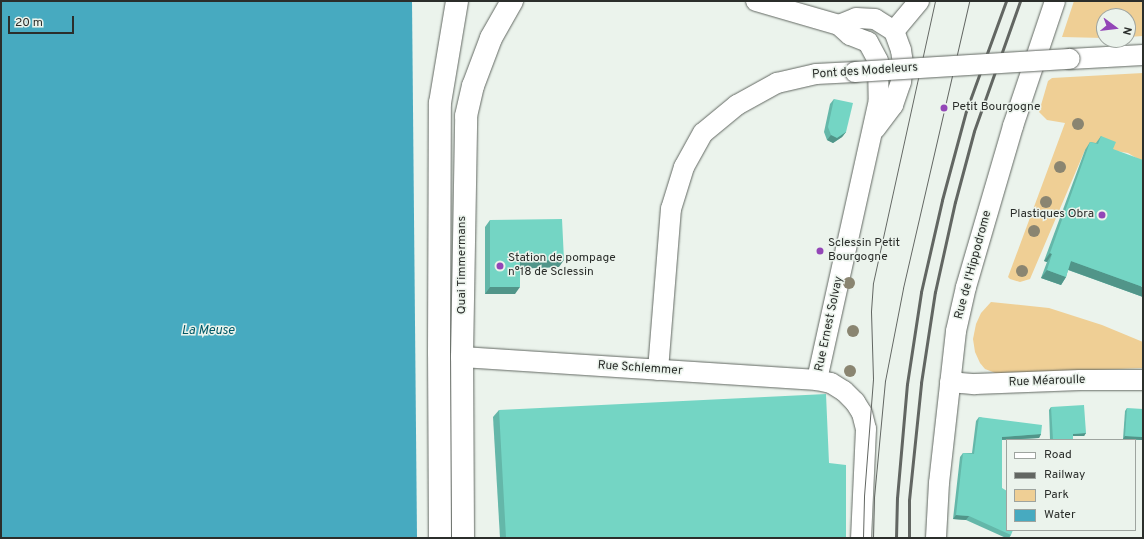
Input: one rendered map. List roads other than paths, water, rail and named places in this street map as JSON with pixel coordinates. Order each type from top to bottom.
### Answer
[{"type":"main road","name":"Quai Timmermans","points":[[440,538],[440,103],[457,1]]},
{"type":"main road","name":"Quai Timmermans","points":[[463,538],[462,357],[466,116],[473,86],[491,38],[512,1]]},
{"type":"street","points":[[756,1],[848,21],[875,19],[894,31],[901,50],[903,63],[901,82],[893,105],[871,133]]},
{"type":"street","points":[[894,31],[919,1]]},
{"type":"street","name":"Rue de l'Hippodrome","points":[[936,538],[939,483],[956,331],[966,287],[1015,119],[1055,1]]},
{"type":"street","name":"Rue Ernest Solvay","points":[[848,21],[850,35],[868,42],[878,61],[880,79],[878,100],[818,380],[831,382],[844,391],[855,402],[862,414],[866,429],[861,538]]},
{"type":"street","name":"Pont des Modeleurs","points":[[658,370],[671,209],[684,167],[703,133],[737,106],[777,83],[816,74],[1143,55]]},
{"type":"street","name":"Rue Schlemmer","points":[[462,357],[818,380]]},
{"type":"street","name":"Rue Méaroulle","points":[[950,382],[975,384],[1080,380],[1143,380]]},
{"type":"water","name":"La Meuse","points":[[1,1],[412,1],[417,538],[1,538]]},
{"type":"tram line","points":[[863,538],[864,496],[873,379],[871,311],[873,283],[935,1]]},
{"type":"tram line","points":[[873,538],[874,497],[885,381],[903,288],[969,1]]},
{"type":"railway","points":[[896,538],[897,498],[907,384],[921,292],[942,200],[966,111],[1006,1]]},
{"type":"railway","points":[[909,538],[909,500],[921,383],[935,292],[955,202],[974,131],[1020,1]]},
{"type":"place","name":"Petit Bourgogne","points":[[944,108]]},
{"type":"place","name":"Plastiques Obra","points":[[1102,215]]},
{"type":"place","name":"Sclessin Petit Bourgogne","points":[[820,251]]},
{"type":"place","name":"Station de pompage n°18 de Sclessin","points":[[500,266]]}]
